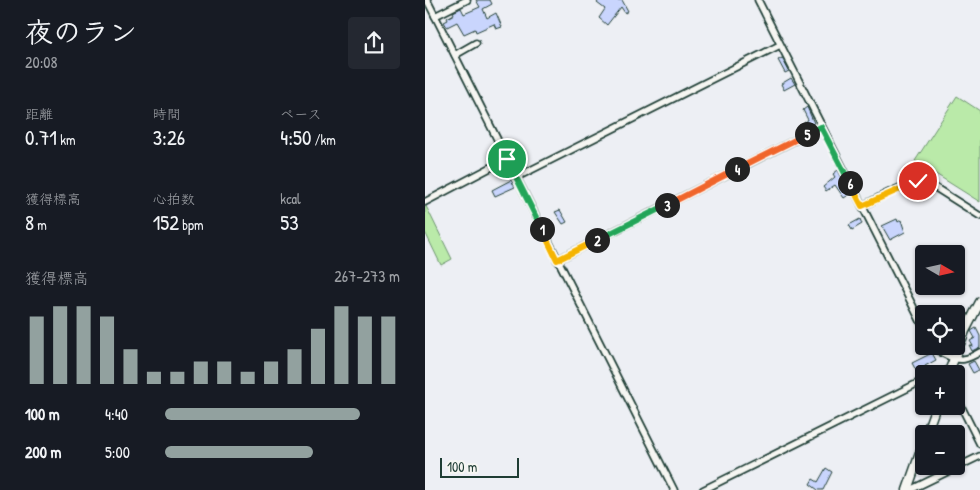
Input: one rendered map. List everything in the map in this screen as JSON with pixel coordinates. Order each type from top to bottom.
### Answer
[{"type":"street","points":[[427,0],[674,490]]},
{"type":"street","points":[[435,16],[467,0]]},
{"type":"street","points":[[758,0],[915,310]]},
{"type":"street","points":[[455,55],[476,44]]},
{"type":"street","points":[[517,177],[780,45]]},
{"type":"street","points":[[557,260],[821,127]]},
{"type":"street","points":[[425,202],[507,159]]},
{"type":"street","points":[[862,206],[912,183],[922,181],[980,216]]},
{"type":"street","points":[[951,365],[965,331],[980,302]]},
{"type":"street","points":[[948,355],[960,359],[968,358],[980,352]]},
{"type":"street","points":[[703,490],[915,384]]},
{"type":"street","points":[[965,414],[980,444]]},
{"type":"street","points":[[909,490],[980,456]]},
{"type":"street","points":[[909,490],[915,471]]},
{"type":"green space","points":[[957,96],[980,111],[980,202],[915,161]]},
{"type":"green space","points":[[425,204],[452,259],[441,265],[425,232]]},
{"type":"building","points":[[476,0],[490,0],[492,4],[483,9],[487,18],[496,13],[502,27],[496,29],[494,24],[476,32],[475,29],[464,34],[457,22],[447,27],[444,22],[454,14],[453,12],[461,8],[464,14],[480,7]]},
{"type":"building","points":[[599,0],[622,0],[628,11],[625,13],[621,7],[607,25],[599,18],[605,9],[597,3]]},
{"type":"building","points":[[782,58],[789,71],[785,73],[778,60]]},
{"type":"building","points":[[791,78],[795,84],[784,90],[781,84]]},
{"type":"building","points":[[807,107],[814,123],[806,129],[803,123],[808,120],[803,110]]},
{"type":"building","points":[[838,170],[850,194],[844,198],[835,185],[826,191],[823,187],[835,177],[833,174]]},
{"type":"building","points":[[511,180],[515,187],[495,196],[492,190]]},
{"type":"building","points":[[923,188],[927,196],[915,200],[911,194]]},
{"type":"building","points":[[560,210],[567,222],[563,224],[555,212]]},
{"type":"building","points":[[860,219],[862,224],[852,230],[849,225]]},
{"type":"building","points":[[897,219],[898,222],[901,220],[905,232],[890,240],[882,226]]},
{"type":"building","points":[[976,328],[980,336],[980,347],[972,351],[969,345],[973,346],[970,341],[975,338],[971,331]]},
{"type":"building","points":[[928,355],[933,355],[936,360],[927,365],[915,365],[915,369],[912,363]]},
{"type":"building","points":[[974,361],[979,370],[973,373],[968,364]]},
{"type":"building","points":[[826,468],[832,472],[823,490],[818,490],[810,484],[813,479],[818,482]]},
{"type":"route","points":[[507,159],[557,260],[821,127],[862,206],[918,181]]}]
